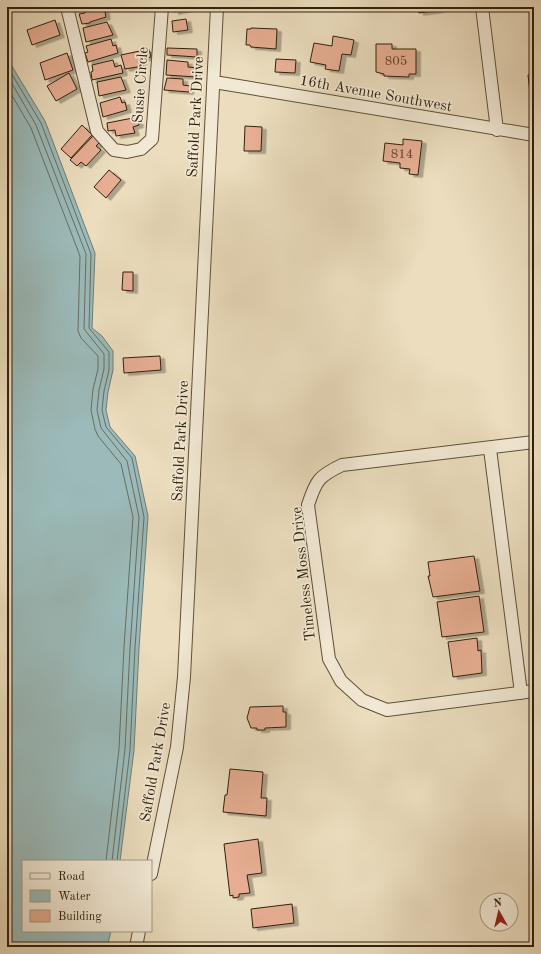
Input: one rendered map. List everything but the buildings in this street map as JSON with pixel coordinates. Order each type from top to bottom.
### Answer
[{"type":"street","name":"Susie Circle","points":[[68,7],[97,131],[114,150],[126,152],[141,149],[152,139],[162,7]]},
{"type":"street","name":"Saffold Park Drive","points":[[152,869],[177,747],[184,677],[217,7]]},
{"type":"street","points":[[482,7],[498,130]]},
{"type":"street","name":"16th Avenue Southwest","points":[[214,82],[534,136]]},
{"type":"street","name":"Timeless Moss Drive","points":[[534,442],[490,449],[342,465],[324,473],[313,489],[308,505],[329,659],[341,682],[362,700],[387,710],[534,691]]},
{"type":"street","points":[[490,449],[521,693]]},
{"type":"street","points":[[136,947],[139,932]]},
{"type":"water","points":[[7,58],[45,121],[95,253],[92,328],[102,336],[113,351],[113,370],[106,410],[110,427],[135,456],[148,516],[134,750],[120,860],[22,860],[22,932],[111,932],[107,947],[7,947]]}]
